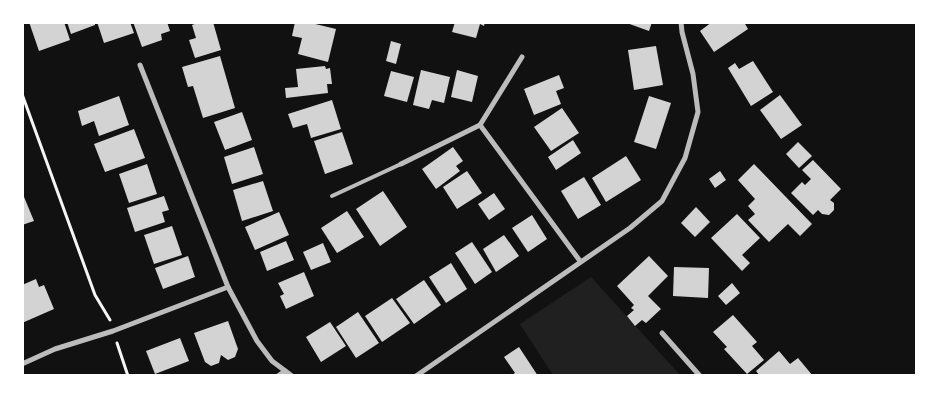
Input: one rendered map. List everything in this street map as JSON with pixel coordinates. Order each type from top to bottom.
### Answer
[{"type":"street","points":[[416,376],[630,228],[662,202],[685,158],[698,112],[693,74],[681,22]]},
{"type":"street","points":[[401,164],[480,125],[522,57]]},
{"type":"street","points":[[140,64],[228,287],[257,342],[272,361],[292,376]]},
{"type":"street","points":[[480,125],[580,261]]},
{"type":"street","points":[[22,364],[55,349],[113,331],[228,287]]},
{"type":"street","points":[[662,333],[700,376]]},
{"type":"street","points":[[278,376],[285,371]]},
{"type":"lane","points":[[332,196],[401,164]]},
{"type":"path","points":[[22,94],[95,295],[109,316],[128,376]]},
{"type":"shaded area","points":[[591,277],[680,375],[553,375],[520,324]]},
{"type":"building","points":[[29,22],[64,22],[70,40],[39,51]]},
{"type":"building","points":[[67,22],[95,22],[95,25],[71,34]]},
{"type":"building","points":[[97,22],[130,22],[134,33],[104,43]]},
{"type":"building","points":[[133,22],[167,22],[170,31],[161,34],[162,40],[142,47]]},
{"type":"building","points":[[200,22],[213,22],[221,50],[195,58],[189,40],[196,38],[192,25]]},
{"type":"building","points":[[295,22],[307,22],[336,29],[328,62],[298,54],[302,38],[292,36]]},
{"type":"building","points":[[455,22],[485,22],[484,26],[480,24],[476,38],[452,32]]},
{"type":"building","points":[[624,22],[652,22],[649,31]]},
{"type":"building","points":[[712,22],[744,22],[748,29],[714,52],[700,31]]},
{"type":"building","points":[[391,41],[401,44],[396,64],[386,61]]},
{"type":"building","points":[[656,46],[663,85],[634,90],[628,50]]},
{"type":"building","points":[[220,56],[235,108],[203,118],[193,86],[188,87],[182,67]]},
{"type":"building","points":[[753,61],[773,92],[751,106],[728,68],[735,63],[739,69]]},
{"type":"building","points":[[325,66],[326,69],[330,68],[332,84],[327,84],[328,93],[286,98],[285,88],[298,87],[296,69]]},
{"type":"building","points":[[421,70],[450,77],[444,103],[432,100],[429,109],[413,105]]},
{"type":"building","points":[[457,70],[478,76],[472,102],[451,97]]},
{"type":"building","points":[[391,71],[414,77],[407,102],[384,96]]},
{"type":"building","points":[[559,75],[564,88],[556,91],[561,104],[534,115],[524,89]]},
{"type":"building","points":[[780,95],[802,125],[781,139],[760,110]]},
{"type":"building","points":[[119,96],[129,125],[99,136],[94,121],[82,126],[78,111]]},
{"type":"building","points":[[649,96],[671,103],[656,149],[634,142]]},
{"type":"building","points":[[332,100],[341,129],[311,138],[307,124],[293,128],[288,114]]},
{"type":"building","points":[[562,108],[579,133],[551,151],[534,127]]},
{"type":"building","points":[[242,112],[252,140],[225,150],[214,122]]},
{"type":"building","points":[[134,129],[145,158],[105,172],[94,144]]},
{"type":"building","points":[[342,132],[353,164],[325,174],[314,141]]},
{"type":"building","points":[[573,140],[581,153],[556,170],[548,157]]},
{"type":"building","points":[[798,142],[812,156],[799,168],[786,154]]},
{"type":"building","points":[[254,147],[263,174],[232,184],[224,157]]},
{"type":"building","points":[[453,147],[463,161],[456,166],[460,171],[436,189],[422,169]]},
{"type":"building","points":[[626,156],[641,180],[606,202],[592,178]]},
{"type":"building","points":[[813,160],[841,189],[830,200],[834,203],[834,210],[829,215],[822,214],[818,210],[813,215],[791,193],[802,182],[805,185],[811,179],[802,170]]},
{"type":"building","points":[[147,164],[157,194],[129,203],[119,174]]},
{"type":"building","points":[[754,164],[812,224],[800,236],[788,224],[769,242],[748,220],[755,214],[748,206],[755,199],[738,180]]},
{"type":"building","points":[[467,171],[482,193],[457,209],[443,187]]},
{"type":"building","points":[[720,171],[726,180],[715,188],[709,179]]},
{"type":"building","points":[[584,177],[601,205],[578,219],[561,191]]},
{"type":"building","points":[[263,181],[273,211],[242,221],[233,190]]},
{"type":"building","points":[[383,191],[407,227],[380,246],[356,209]]},
{"type":"building","points":[[22,192],[34,221],[22,225]]},
{"type":"building","points":[[494,193],[505,209],[489,220],[478,204]]},
{"type":"building","points":[[164,196],[169,210],[162,212],[165,222],[135,232],[127,208]]},
{"type":"building","points":[[696,207],[710,222],[695,237],[681,223]]},
{"type":"building","points":[[347,211],[364,237],[337,253],[321,228]]},
{"type":"building","points":[[279,212],[289,235],[255,250],[245,227]]},
{"type":"building","points":[[737,214],[760,238],[742,255],[750,263],[742,271],[711,238]]},
{"type":"building","points":[[532,215],[547,239],[528,252],[512,228]]},
{"type":"building","points":[[172,226],[182,255],[154,264],[144,235]]},
{"type":"building","points":[[504,235],[519,256],[496,272],[483,249]]},
{"type":"building","points":[[286,241],[294,260],[267,271],[260,252]]},
{"type":"building","points":[[472,242],[492,272],[475,284],[455,253]]},
{"type":"building","points":[[323,243],[331,262],[311,270],[303,252]]},
{"type":"building","points":[[188,256],[195,277],[163,289],[155,268]]},
{"type":"building","points":[[649,256],[668,276],[648,296],[661,309],[646,323],[642,320],[635,326],[627,316],[634,310],[631,308],[634,305],[617,286]]},
{"type":"building","points":[[451,263],[467,289],[446,303],[429,277]]},
{"type":"building","points":[[674,267],[709,268],[708,298],[673,296]]},
{"type":"building","points":[[304,272],[314,296],[286,309],[280,296],[284,294],[278,283]]},
{"type":"building","points":[[36,279],[39,287],[44,285],[54,309],[22,323],[22,285]]},
{"type":"building","points":[[424,280],[441,305],[414,324],[396,299]]},
{"type":"building","points":[[732,283],[740,293],[726,305],[718,296]]},
{"type":"building","points":[[392,298],[410,323],[382,342],[365,316]]},
{"type":"building","points":[[358,312],[379,343],[356,358],[336,327]]},
{"type":"building","points":[[733,315],[757,342],[752,346],[764,360],[747,374],[724,349],[727,347],[713,332]]},
{"type":"building","points":[[228,321],[238,349],[235,357],[228,360],[221,355],[219,363],[211,366],[205,362],[194,333]]},
{"type":"building","points":[[330,322],[346,346],[321,362],[306,337]]},
{"type":"building","points":[[180,338],[189,361],[155,374],[146,351]]},
{"type":"building","points":[[519,347],[538,376],[510,376],[515,373],[504,357]]},
{"type":"building","points":[[779,351],[790,364],[798,358],[813,376],[760,376],[756,371]]}]
